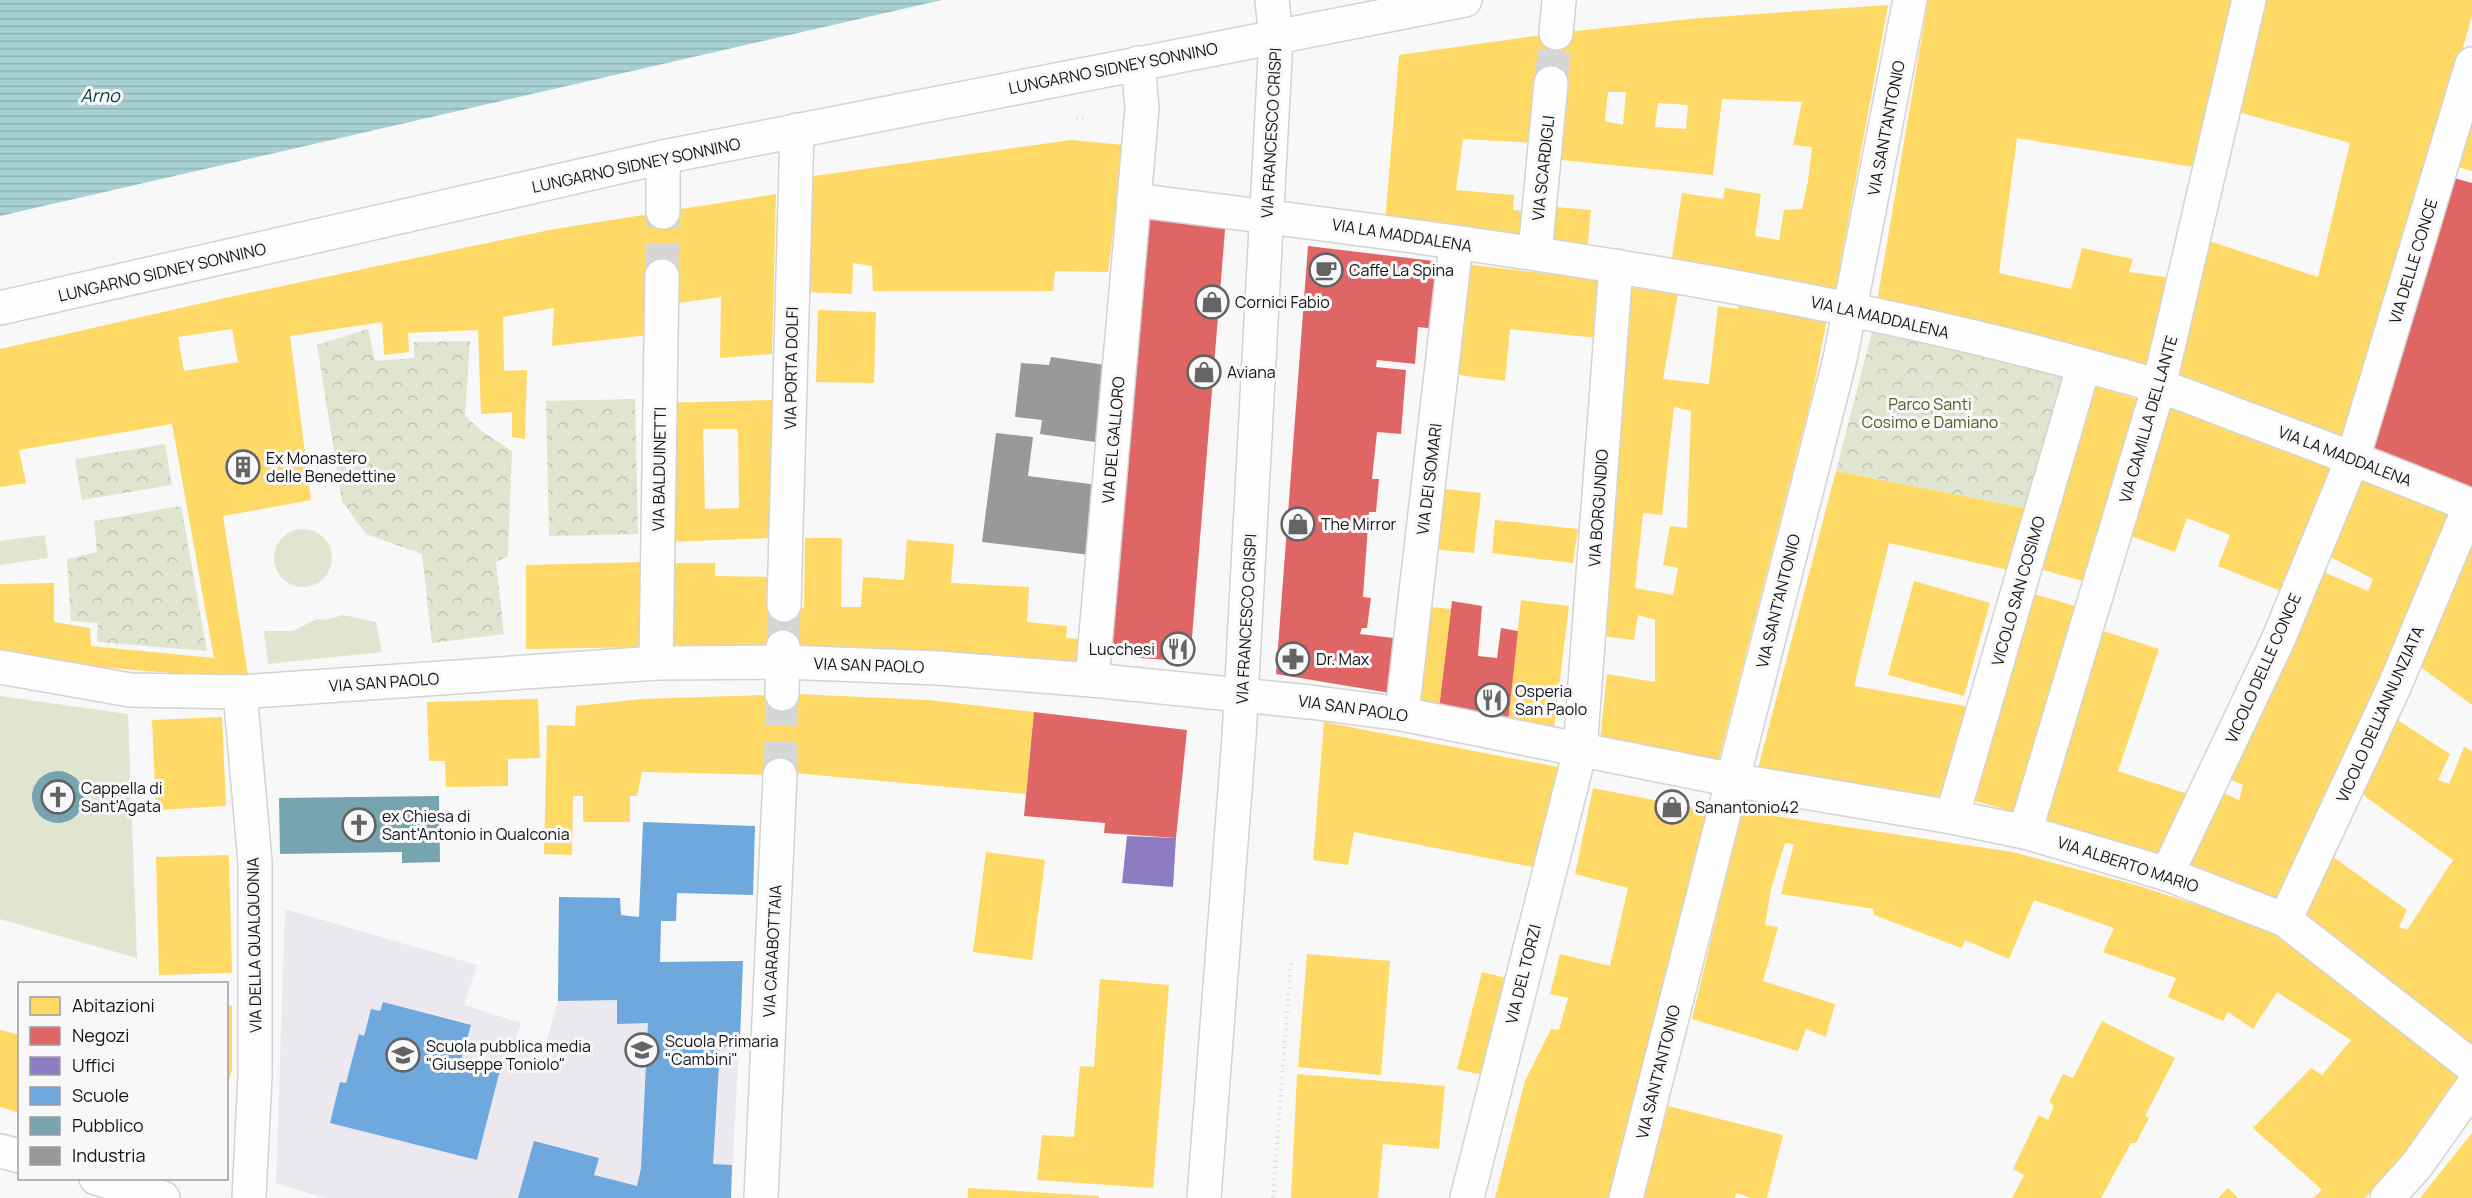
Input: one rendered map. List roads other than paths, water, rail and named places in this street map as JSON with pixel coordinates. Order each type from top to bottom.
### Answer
[{"type":"street","name":"VIA FRANCESCO CRISPI","points":[[1204,1198],[1242,695],[1276,39],[1272,0]]},
{"type":"street","name":"LUNGARNO SIDNEY SONNINO","points":[[0,308],[663,157],[1138,63],[1276,39],[1465,0]]},
{"type":"street","points":[[1556,33],[1559,0]]},
{"type":"street","name":"VIA SANT'ANTONIO","points":[[1626,1198],[1852,309],[1910,0]]},
{"type":"street","name":"VIA CAMILLA DEL LANTE","points":[[2025,832],[2159,386],[2249,0]]},
{"type":"street","name":"VIA DEL GALLORO","points":[[1092,680],[1142,108],[1138,63]]},
{"type":"street","name":"VIA DELLE CONCE","points":[[2353,458],[2472,64]]},
{"type":"street","name":"VIA SCARDIGLI","points":[[1535,253],[1551,83]]},
{"type":"street","name":"VIA PORTA DOLFI","points":[[784,606],[797,130]]},
{"type":"street","points":[[663,157],[663,212]]},
{"type":"street","name":"VIA LA MADDALENA","points":[[1134,200],[1346,225],[1456,244],[1535,253],[1852,309],[2084,365],[2159,386],[2353,458],[2471,506]]},
{"type":"street","name":"VIA DEI SOMARI","points":[[1402,714],[1456,244]]},
{"type":"street","name":"VIA BORGUNDIO","points":[[1580,751],[1616,266]]},
{"type":"street","name":"VIA BALDUINETTI","points":[[656,663],[662,276]]},
{"type":"street","name":"VICOLO SAN COSIMO","points":[[1952,817],[2084,365]]},
{"type":"street","name":"VICOLO DELLE CONCE","points":[[2167,874],[2278,640],[2353,458]]},
{"type":"street","name":"VICOLO DELL'ANNUNZIATA","points":[[2285,920],[2396,685],[2471,506]]},
{"type":"street","points":[[782,694],[783,655]]},
{"type":"street","name":"VIA SAN PAOLO","points":[[0,667],[130,690],[240,692],[783,655],[1092,680],[1402,714],[1733,780]]},
{"type":"street","name":"VIA DELLA QUALQUONIA","points":[[240,692],[255,862],[255,1076],[249,1198]]},
{"type":"street","name":"VIA DEL TORZI","points":[[1467,1198],[1580,751]]},
{"type":"street","name":"VIA CARABOTTAIA","points":[[761,1198],[780,776]]},
{"type":"street","name":"VIA ALBERTO MARIO","points":[[1733,780],[1952,817],[2025,832],[2167,874],[2285,920],[2472,1066]]},
{"type":"street","points":[[2387,1198],[2417,1165],[2472,1087]]},
{"type":"street","points":[[0,1151],[18,1156]]},
{"type":"street","points":[[100,1180],[163,1198]]},
{"type":"water","name":"Arno","points":[[0,0],[942,0],[0,216]]},
{"type":"tunnel","points":[[1551,83],[1556,33]]},
{"type":"tunnel","points":[[662,276],[663,212]]},
{"type":"tunnel","points":[[783,647],[784,605]]},
{"type":"tunnel","points":[[780,775],[782,694]]},
{"type":"place","name":"Caffe La Spina","points":[[1326,270]]},
{"type":"place","name":"Cornici Fabio","points":[[1212,302]]},
{"type":"place","name":"Aviana","points":[[1204,372]]},
{"type":"place","name":"Ex Monastero delle Benedettine","points":[[243,467]]},
{"type":"place","name":"The Mirror","points":[[1298,524]]},
{"type":"place","name":"Lucchesi","points":[[1178,649]]},
{"type":"place","name":"Dr. Max","points":[[1293,659]]},
{"type":"place","name":"Osperia San Paolo","points":[[1492,700]]},
{"type":"place","name":"Cappella di Sant'Agata","points":[[58,797]]},
{"type":"place","name":"Sanantonio42","points":[[1672,807]]},
{"type":"place","name":"ex Chiesa di Sant'Antonio in Qualconia","points":[[359,825]]},
{"type":"place","name":"Scuola Primaria \"Cambini\"","points":[[642,1050]]},
{"type":"place","name":"Scuola pubblica media \"Giuseppe Toniolo\"","points":[[403,1055]]},
{"type":"park label","name":"Parco Santi Cosimo e Damiano","points":[[1930,413]]}]
